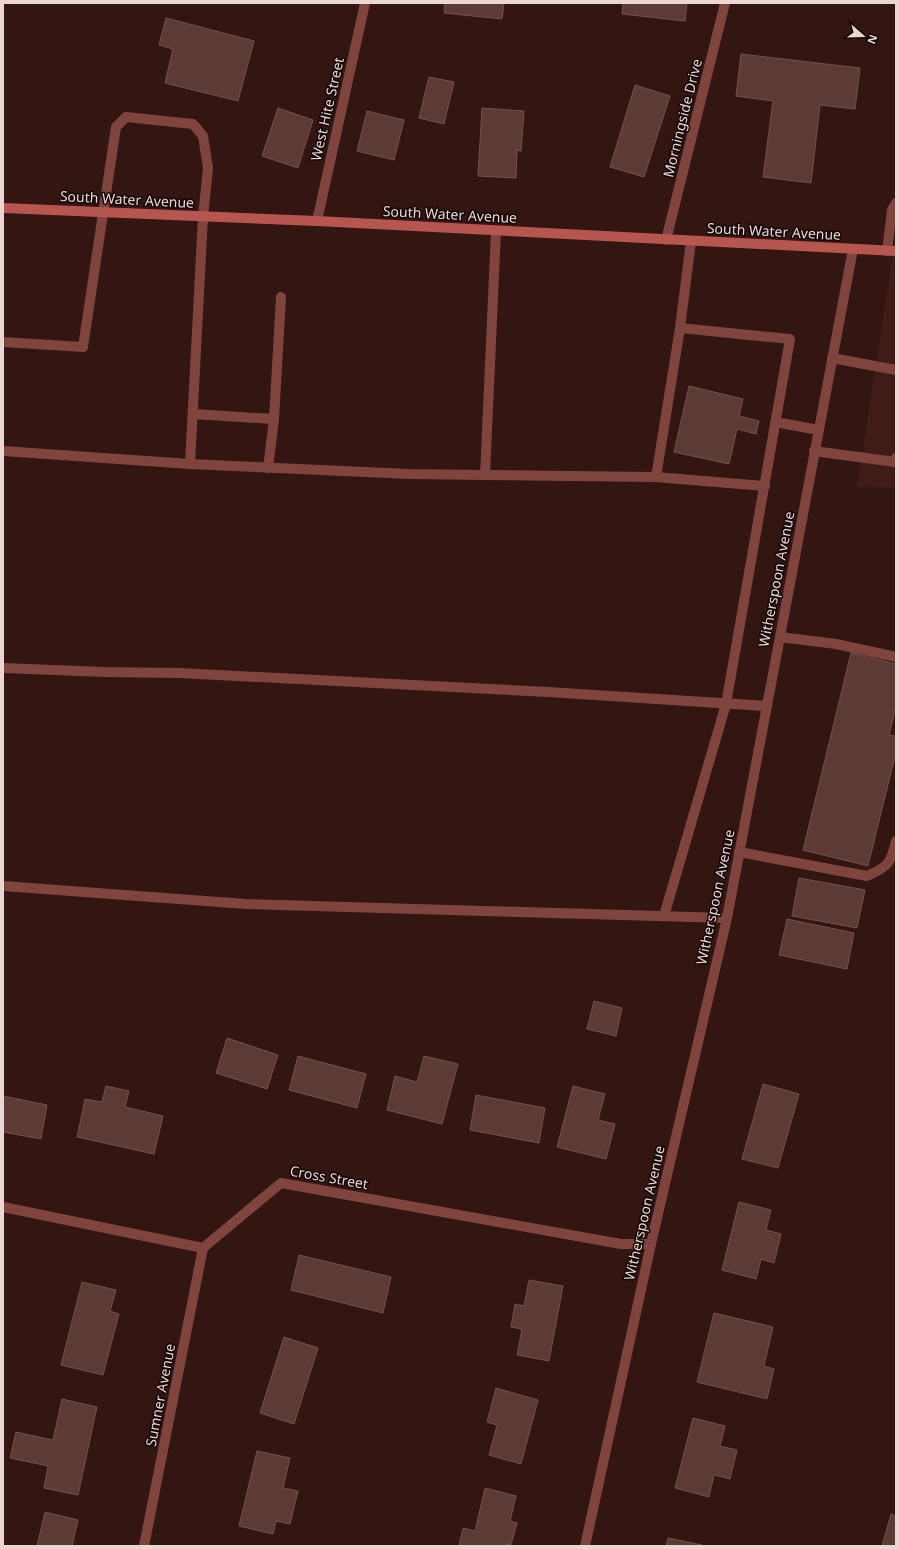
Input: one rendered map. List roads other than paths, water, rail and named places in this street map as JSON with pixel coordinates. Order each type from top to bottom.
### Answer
[{"type":"main road","name":"South Water Avenue","points":[[3,208],[316,221],[892,251]]},
{"type":"street","name":"West Hite Street","points":[[316,221],[365,3]]},
{"type":"street","name":"Morningside Drive","points":[[666,240],[726,3]]},
{"type":"street","points":[[3,342],[83,347],[116,127],[126,117],[193,124],[203,136],[208,168],[203,217],[190,464]]},
{"type":"street","points":[[892,251],[892,210],[896,203]]},
{"type":"street","points":[[485,475],[496,230]]},
{"type":"street","points":[[656,477],[680,328],[691,241]]},
{"type":"street","name":"Witherspoon Avenue","points":[[585,1546],[650,1244],[727,918],[853,249]]},
{"type":"street","points":[[268,468],[274,419],[281,297]]},
{"type":"street","points":[[664,916],[726,704],[790,339],[680,328]]},
{"type":"street","points":[[832,358],[896,370]]},
{"type":"street","points":[[193,414],[274,419]]},
{"type":"street","points":[[775,422],[819,430]]},
{"type":"street","points":[[3,451],[268,468],[410,474],[656,477],[765,486]]},
{"type":"street","points":[[814,451],[895,462],[896,458]]},
{"type":"street","points":[[780,637],[836,644],[896,656]]},
{"type":"street","points":[[3,668],[178,673],[548,692],[766,706]]},
{"type":"street","points":[[739,852],[867,876],[881,870],[890,860],[893,855],[896,841]]},
{"type":"street","points":[[3,886],[246,904],[727,918]]},
{"type":"street","name":"Cross Street","points":[[203,1248],[281,1183],[621,1244],[650,1244]]},
{"type":"street","points":[[3,1207],[203,1248]]},
{"type":"street","name":"Sumner Avenue","points":[[144,1546],[203,1248]]}]
